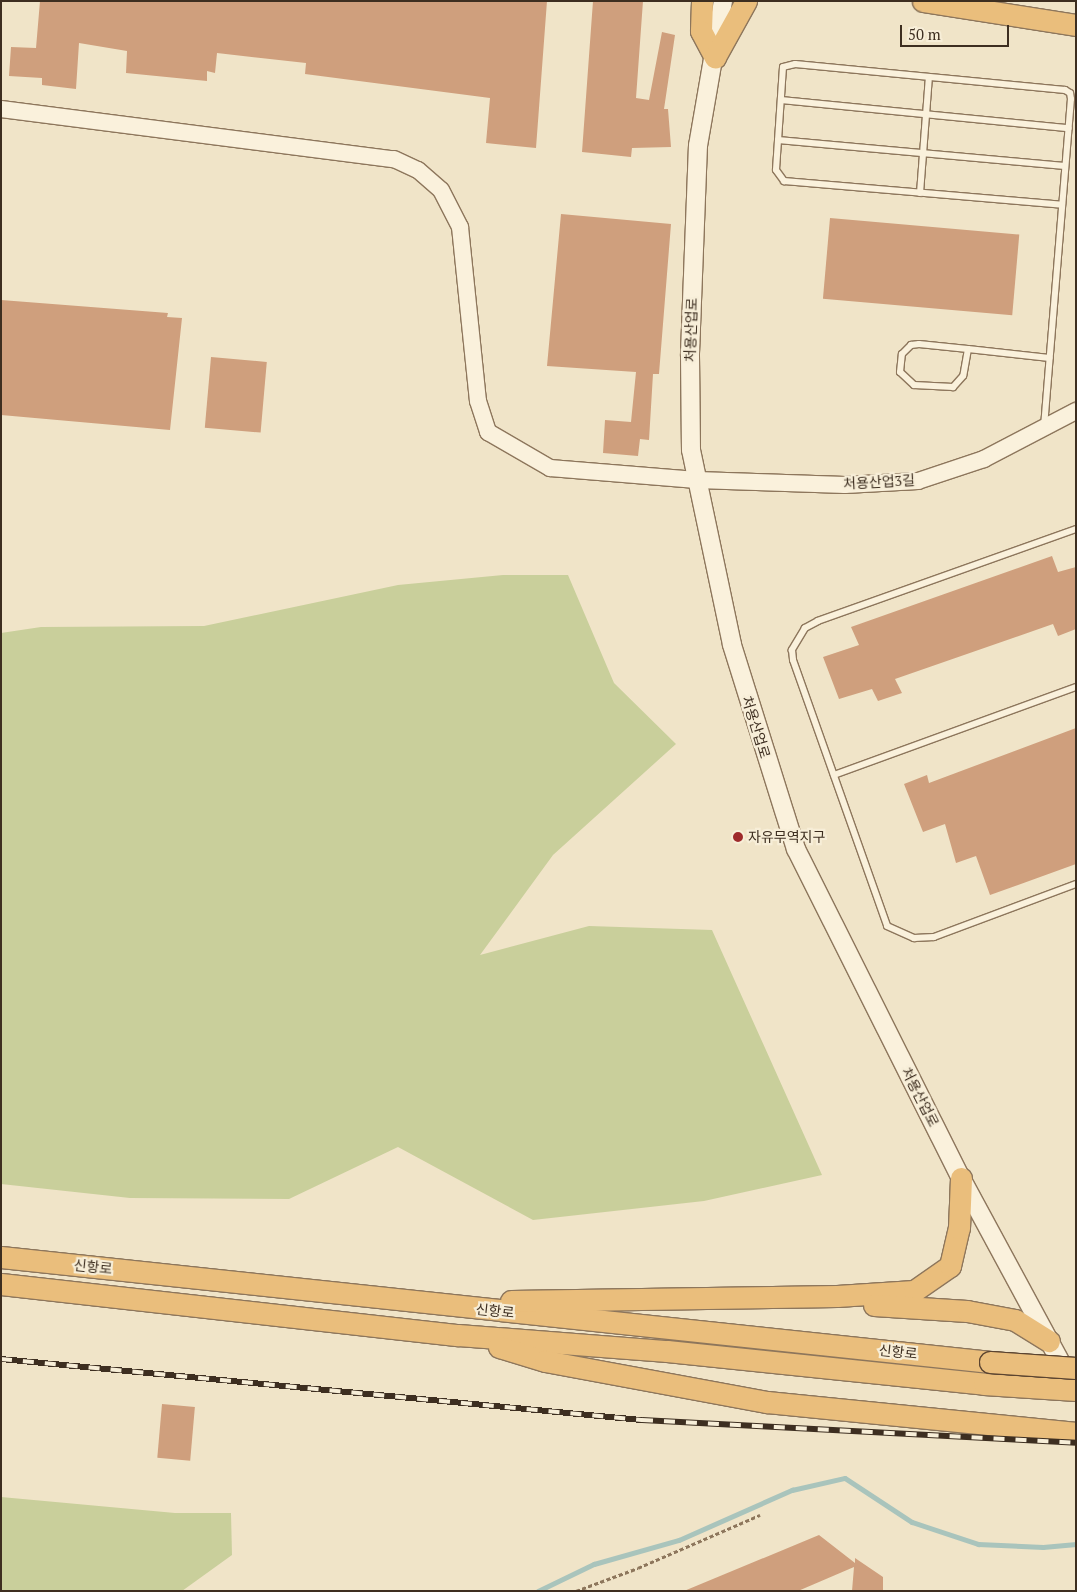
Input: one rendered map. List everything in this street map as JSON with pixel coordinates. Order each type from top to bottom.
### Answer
[{"type":"highway","points":[[702,1],[702,31],[715,57]]},
{"type":"highway","points":[[715,57],[746,1]]},
{"type":"highway","points":[[923,1],[1076,26]]},
{"type":"highway","points":[[423,1303],[914,1291],[950,1266],[959,1228],[961,1178]]},
{"type":"highway","name":"신항로","points":[[1,1258],[990,1362],[1076,1368]]},
{"type":"highway","name":"신항로","points":[[1,1284],[458,1335],[667,1351],[984,1384],[1076,1390]]},
{"type":"highway","points":[[757,1296],[967,1311],[1015,1320],[1050,1341]]},
{"type":"highway","points":[[458,1335],[545,1361],[767,1402],[1076,1433]]},
{"type":"main road","name":"처용산업로","points":[[723,1],[715,57],[698,145],[690,356],[691,450],[732,645],[796,849],[961,1178],[1076,1390]]},
{"type":"street","name":"처용산업3길","points":[[1,109],[394,159],[418,170],[441,190],[460,226],[478,401],[488,432],[550,468],[697,480],[845,485],[918,481],[984,459],[1076,411]]},
{"type":"lane","points":[[1044,428],[1071,99],[1065,90],[789,65],[783,67],[776,170],[784,181],[1062,205]]},
{"type":"lane","points":[[920,193],[929,77]]},
{"type":"lane","points":[[781,100],[1069,128]]},
{"type":"lane","points":[[778,140],[1065,166]]},
{"type":"lane","points":[[968,349],[963,376],[953,387],[914,385],[900,372],[902,354],[911,345],[968,349],[1050,358]]},
{"type":"lane","points":[[1076,529],[805,628],[792,650],[793,660],[887,926],[899,933],[914,938],[934,937],[1076,884]]},
{"type":"lane","points":[[834,775],[1076,687]]},
{"type":"path","points":[[576,1591],[638,1568],[760,1514]]},
{"type":"green space","points":[[503,575],[568,575],[614,683],[676,744],[553,855],[480,955],[589,926],[712,930],[822,1175],[704,1201],[533,1220],[398,1147],[289,1199],[130,1198],[1,1184],[1,633],[41,627],[204,626],[398,585]]},
{"type":"green space","points":[[1,1497],[175,1513],[231,1513],[232,1555],[182,1591],[1,1591]]},
{"type":"building","points":[[40,1],[547,1],[536,148],[486,143],[490,98],[305,74],[306,63],[217,53],[215,73],[207,71],[207,81],[126,73],[127,51],[79,43],[76,89],[42,85],[42,78],[9,76],[11,47],[36,48]]},
{"type":"building","points":[[593,1],[643,1],[636,98],[649,100],[662,32],[675,35],[664,109],[668,109],[671,147],[632,148],[631,157],[582,152]]},
{"type":"building","points":[[561,214],[671,224],[659,374],[653,374],[649,440],[640,439],[638,456],[603,453],[605,420],[631,422],[636,372],[547,366]]},
{"type":"building","points":[[830,218],[1019,235],[1012,315],[823,299]]},
{"type":"building","points":[[1,300],[168,313],[167,317],[182,318],[170,430],[1,415]]},
{"type":"building","points":[[211,357],[267,362],[261,433],[205,428]]},
{"type":"building","points":[[1052,556],[1058,572],[1076,567],[1076,629],[1058,636],[1053,624],[895,679],[902,693],[878,701],[872,689],[839,699],[823,657],[859,645],[851,627]]},
{"type":"building","points":[[1076,728],[1076,864],[990,895],[976,856],[956,863],[945,824],[923,832],[904,784],[927,775],[929,783]]},
{"type":"building","points":[[162,1404],[195,1407],[190,1461],[157,1458]]},
{"type":"building","points":[[819,1535],[855,1563],[855,1558],[883,1577],[883,1591],[852,1591],[854,1567],[798,1591],[684,1591]]},
{"type":"waterway","points":[[538,1591],[594,1564],[679,1540],[792,1490],[845,1478],[912,1522],[978,1544],[1043,1547],[1076,1544]]},
{"type":"railway","points":[[1,1359],[642,1420],[1076,1443]]},
{"type":"place","name":"자유무역지구","points":[[738,837]]}]
